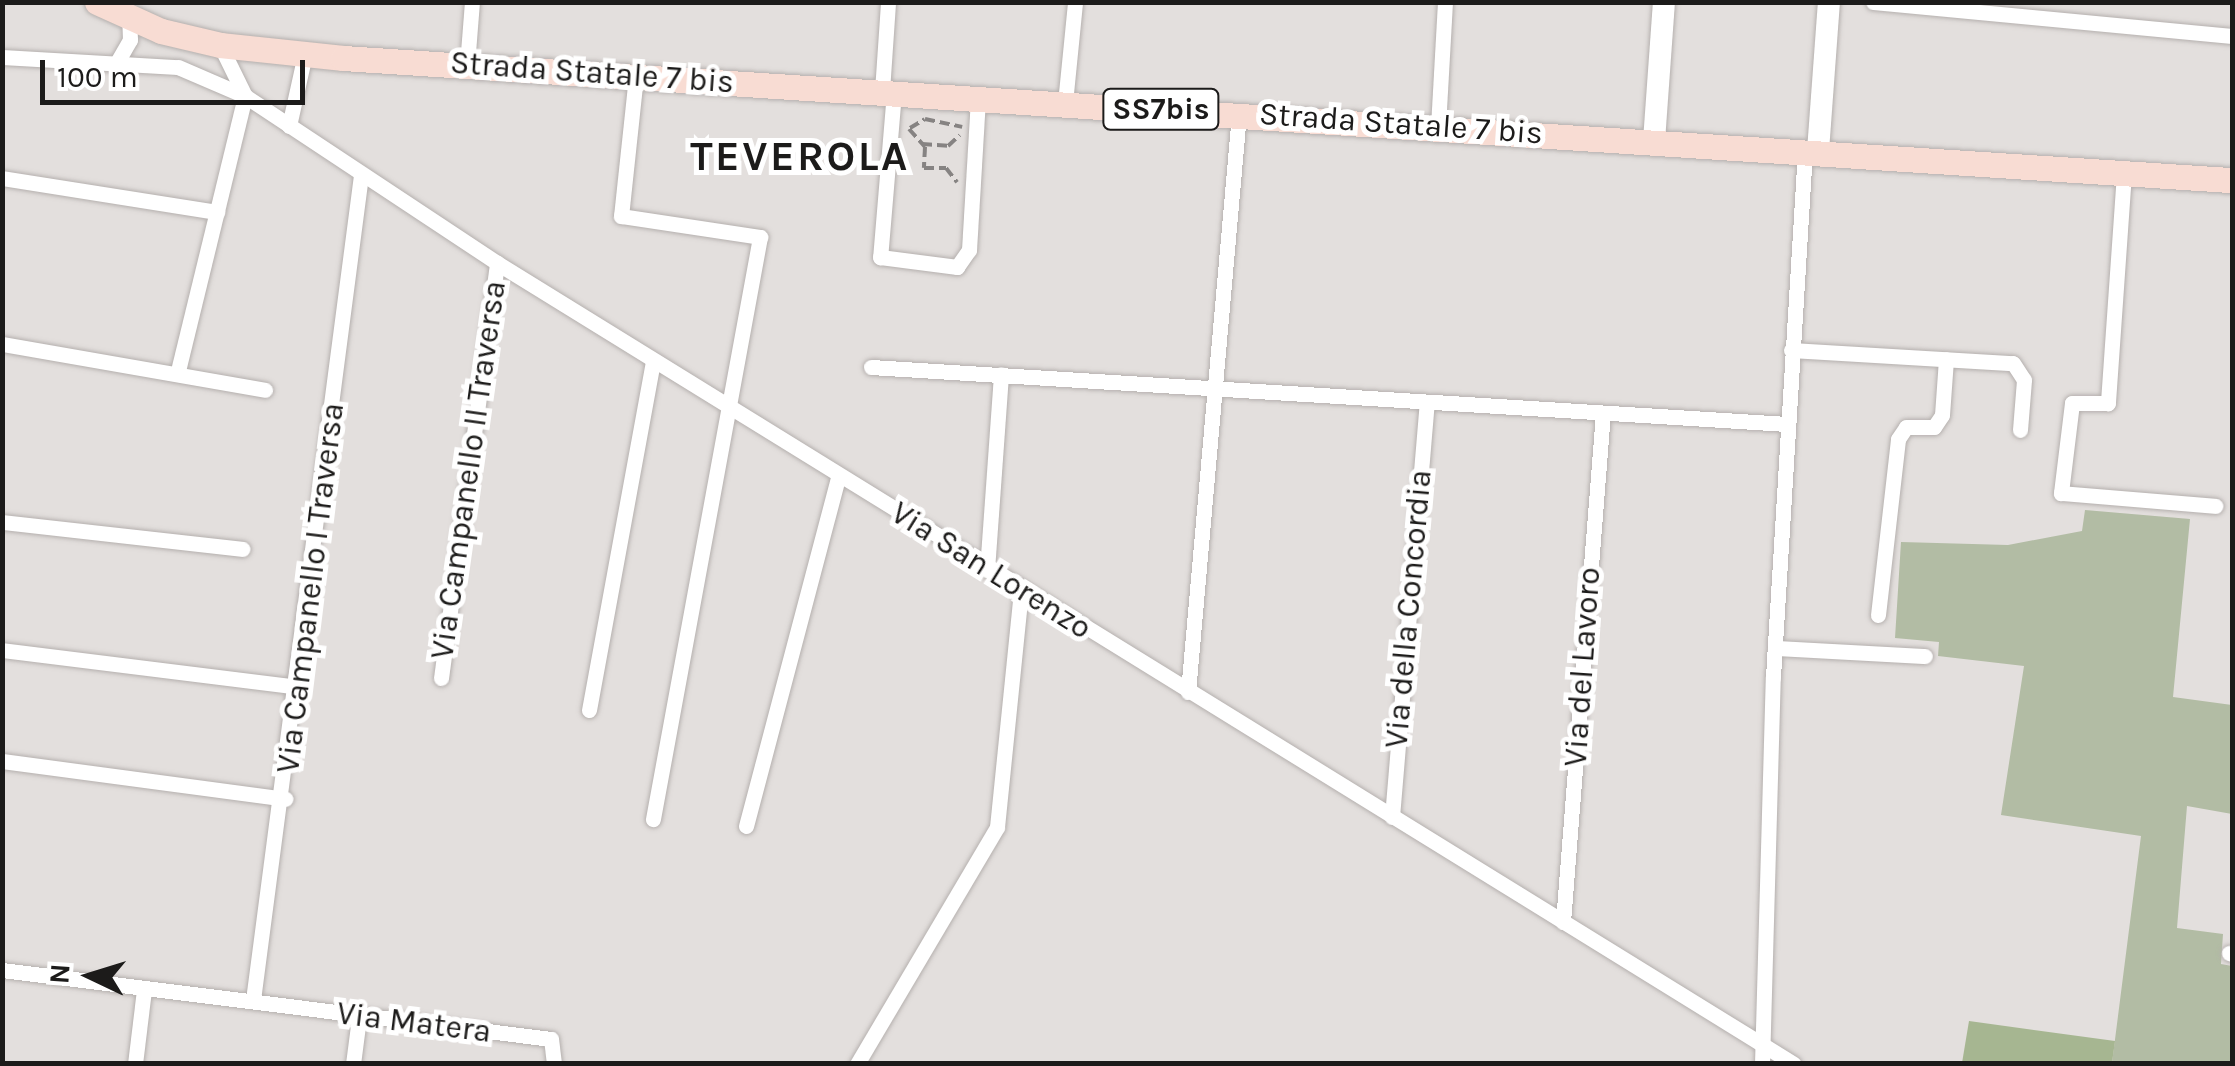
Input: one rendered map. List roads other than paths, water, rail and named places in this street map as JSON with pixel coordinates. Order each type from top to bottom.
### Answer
[{"type":"main road","name":"Strada Statale 7 bis","points":[[98,2],[129,17],[220,45],[305,54],[2232,180]]},
{"type":"street","points":[[467,65],[472,2]]},
{"type":"street","points":[[888,2],[880,257],[957,267],[968,250],[978,97]]},
{"type":"street","points":[[1065,102],[1075,2]]},
{"type":"street","points":[[1438,127],[1445,2]]},
{"type":"street","points":[[1654,141],[1664,2]]},
{"type":"street","points":[[1762,1064],[1774,648],[1786,424],[1829,2]]},
{"type":"street","points":[[1873,2],[2232,36]]},
{"type":"street","points":[[116,64],[130,40],[129,17]]},
{"type":"street","points":[[178,374],[245,96],[220,45]]},
{"type":"street","points":[[290,126],[305,54]]},
{"type":"street","name":"Via San Lorenzo","points":[[2,58],[178,67],[245,96],[497,263],[838,477],[1794,1064]]},
{"type":"street","points":[[636,76],[621,216],[760,238],[724,405],[653,820]]},
{"type":"street","points":[[1188,692],[1239,114]]},
{"type":"street","points":[[2124,173],[2108,403],[2072,403],[2061,493],[2216,506]]},
{"type":"street","name":"Via Campanello I Traversa","points":[[252,1000],[285,799],[362,175]]},
{"type":"street","points":[[2,178],[217,212]]},
{"type":"street","name":"Via Campanello II Traversa","points":[[441,678],[497,263]]},
{"type":"street","points":[[2,344],[265,390]]},
{"type":"street","points":[[1791,350],[2013,363],[2024,380],[2020,430]]},
{"type":"street","points":[[1878,614],[1898,438],[1906,427],[1934,427],[1942,415],[1946,359]]},
{"type":"street","points":[[589,710],[653,361]]},
{"type":"street","points":[[871,368],[1786,424]]},
{"type":"street","points":[[987,570],[1002,376]]},
{"type":"street","name":"Via della Concordia","points":[[1392,817],[1427,402]]},
{"type":"street","name":"Via del Lavoro","points":[[1564,922],[1603,413]]},
{"type":"street","points":[[746,826],[838,477]]},
{"type":"street","points":[[2,522],[242,548]]},
{"type":"street","points":[[857,1064],[996,827],[1022,591]]},
{"type":"street","points":[[1774,648],[1926,656]]},
{"type":"street","points":[[2,650],[298,687]]},
{"type":"street","points":[[2,762],[285,799]]},
{"type":"street","name":"Via Matera","points":[[2,970],[252,1000],[359,1018],[551,1039],[554,1064]]},
{"type":"street","points":[[135,1064],[144,990]]},
{"type":"street","points":[[354,1064],[359,1018]]},
{"type":"district","name":"TEVEROLA","points":[[800,156]]}]
